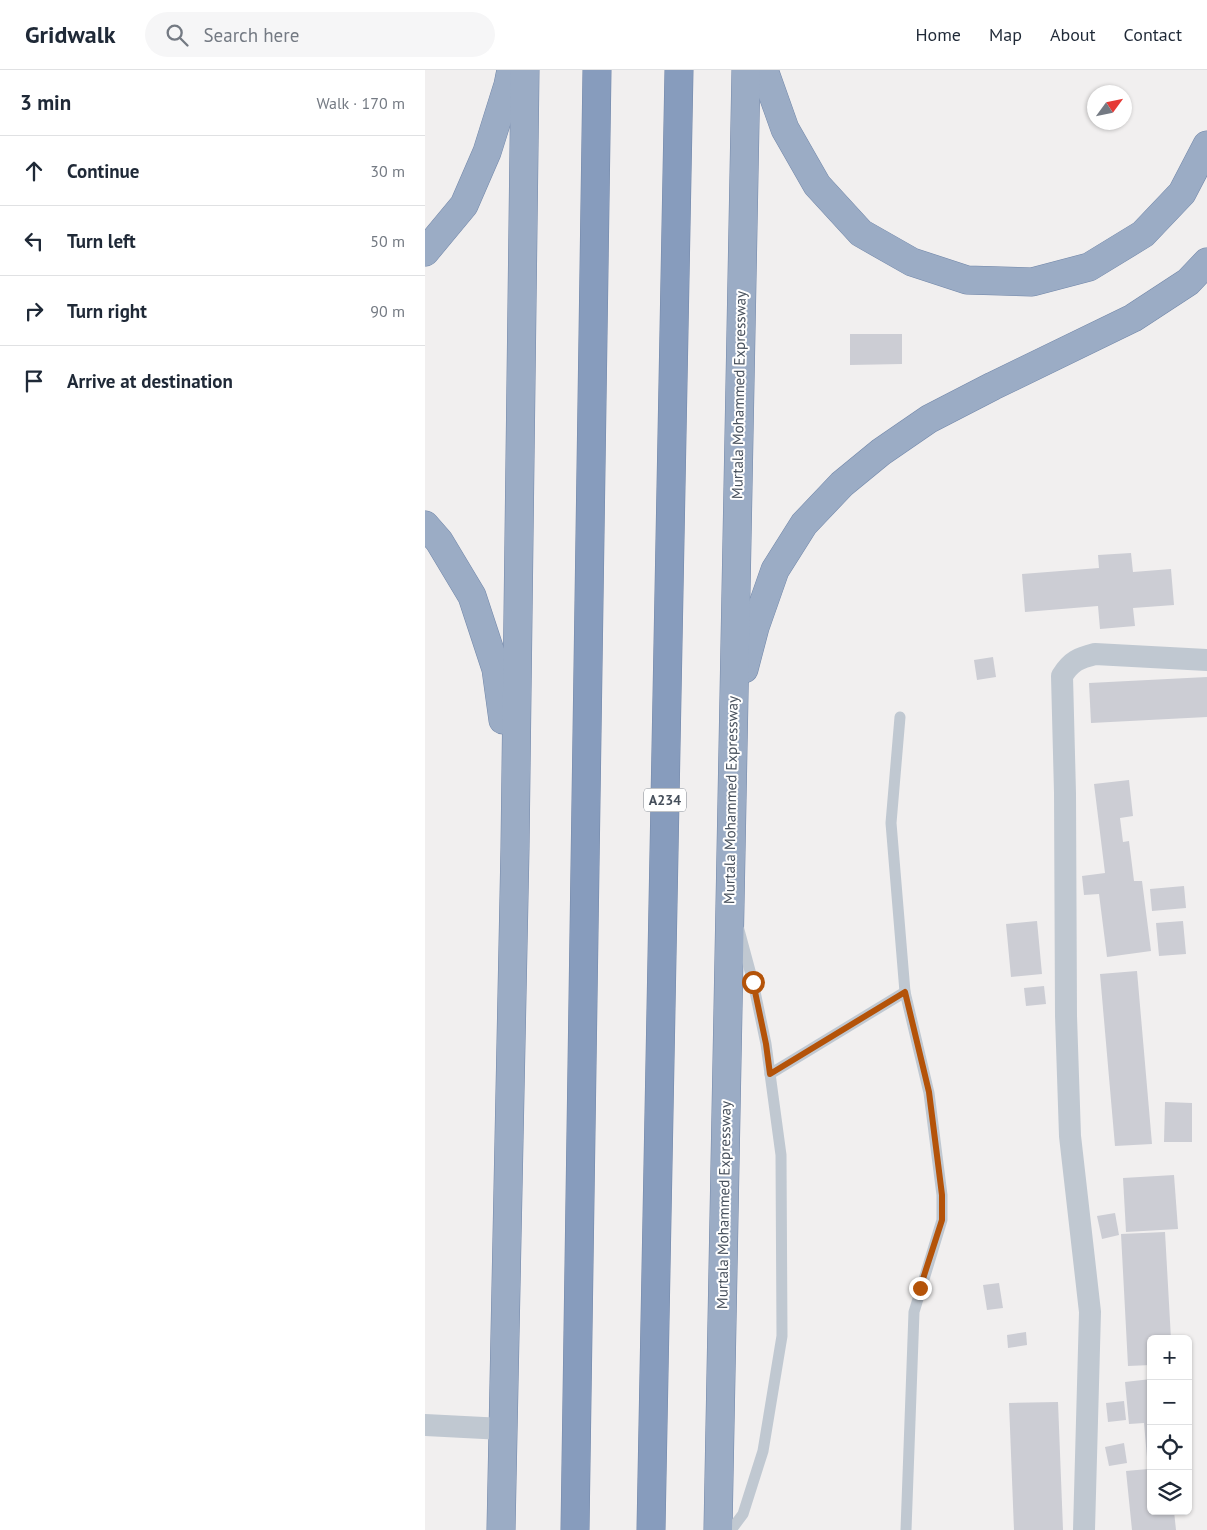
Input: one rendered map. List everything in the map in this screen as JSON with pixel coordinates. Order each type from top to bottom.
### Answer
[{"type":"highway","points":[[425,252],[465,205],[487,152],[511,70]]},
{"type":"highway","points":[[501,1530],[515,848],[525,70]]},
{"type":"highway","points":[[575,1530],[597,70]]},
{"type":"highway","name":"A234","points":[[651,1530],[679,70]]},
{"type":"highway","name":"Murtala Mohammed Expressway","points":[[718,1530],[746,70]]},
{"type":"highway","points":[[764,70],[785,129],[817,185],[861,233],[911,262],[967,280],[1032,282],[1089,267],[1143,234],[1182,193],[1207,144]]},
{"type":"highway","points":[[732,762],[739,688],[755,627],[775,570],[804,524],[842,484],[881,452],[929,420],[993,386],[1133,318],[1188,282],[1207,262]]},
{"type":"highway","points":[[425,525],[439,541],[472,596],[496,669],[508,748],[515,848]]},
{"type":"street","points":[[1084,1530],[1090,1312],[1070,1136],[1066,1016],[1065,803],[1062,676],[1068,666],[1080,658],[1095,654],[1207,660]]},
{"type":"street","points":[[425,1425],[503,1429]]},
{"type":"lane","points":[[900,717],[891,822],[905,992],[929,1092],[942,1195],[942,1220],[914,1312],[906,1530]]},
{"type":"lane","points":[[729,891],[753,982],[766,1044],[781,1155],[782,1336],[763,1451],[743,1514],[731,1530]]},
{"type":"lane","points":[[770,1074],[905,992]]},
{"type":"building","points":[[850,334],[902,334],[902,364],[850,365]]},
{"type":"building","points":[[1131,553],[1133,572],[1171,569],[1174,605],[1133,608],[1135,626],[1100,629],[1098,606],[1025,612],[1022,574],[1099,568],[1098,555]]},
{"type":"building","points":[[993,657],[996,677],[977,680],[974,660]]},
{"type":"building","points":[[1207,677],[1207,717],[1091,723],[1089,683]]},
{"type":"building","points":[[1129,780],[1133,816],[1120,818],[1123,842],[1129,841],[1134,881],[1142,881],[1151,951],[1107,957],[1099,894],[1084,895],[1082,876],[1105,873],[1094,784]]},
{"type":"building","points":[[1184,886],[1186,908],[1152,911],[1150,889]]},
{"type":"building","points":[[1037,921],[1042,974],[1011,977],[1006,924]]},
{"type":"building","points":[[1183,921],[1186,954],[1159,956],[1156,923]]},
{"type":"building","points":[[1137,971],[1152,1144],[1115,1146],[1100,974]]},
{"type":"building","points":[[1044,986],[1046,1004],[1026,1006],[1024,988]]},
{"type":"building","points":[[1165,1102],[1192,1103],[1192,1142],[1164,1142]]},
{"type":"building","points":[[1174,1175],[1178,1229],[1126,1232],[1123,1178]]},
{"type":"building","points":[[1115,1213],[1119,1235],[1102,1239],[1097,1216]]},
{"type":"building","points":[[1165,1232],[1171,1335],[1147,1335],[1147,1365],[1128,1366],[1121,1234]]},
{"type":"building","points":[[999,1283],[1003,1308],[987,1310],[983,1285]]},
{"type":"building","points":[[1026,1332],[1027,1345],[1008,1348],[1007,1335]]},
{"type":"building","points":[[1147,1379],[1147,1458],[1144,1423],[1129,1424],[1125,1382]]},
{"type":"building","points":[[1124,1401],[1126,1420],[1108,1422],[1106,1403]]},
{"type":"building","points":[[1058,1402],[1063,1530],[1014,1530],[1009,1403]]},
{"type":"building","points":[[1124,1443],[1127,1463],[1109,1466],[1105,1447]]},
{"type":"building","points":[[1147,1469],[1147,1515],[1174,1515],[1176,1530],[1132,1530],[1126,1471]]},
{"type":"route","points":[[753,982],[766,1044],[770,1074],[905,992],[929,1092],[942,1195],[942,1220],[920,1288]]}]
